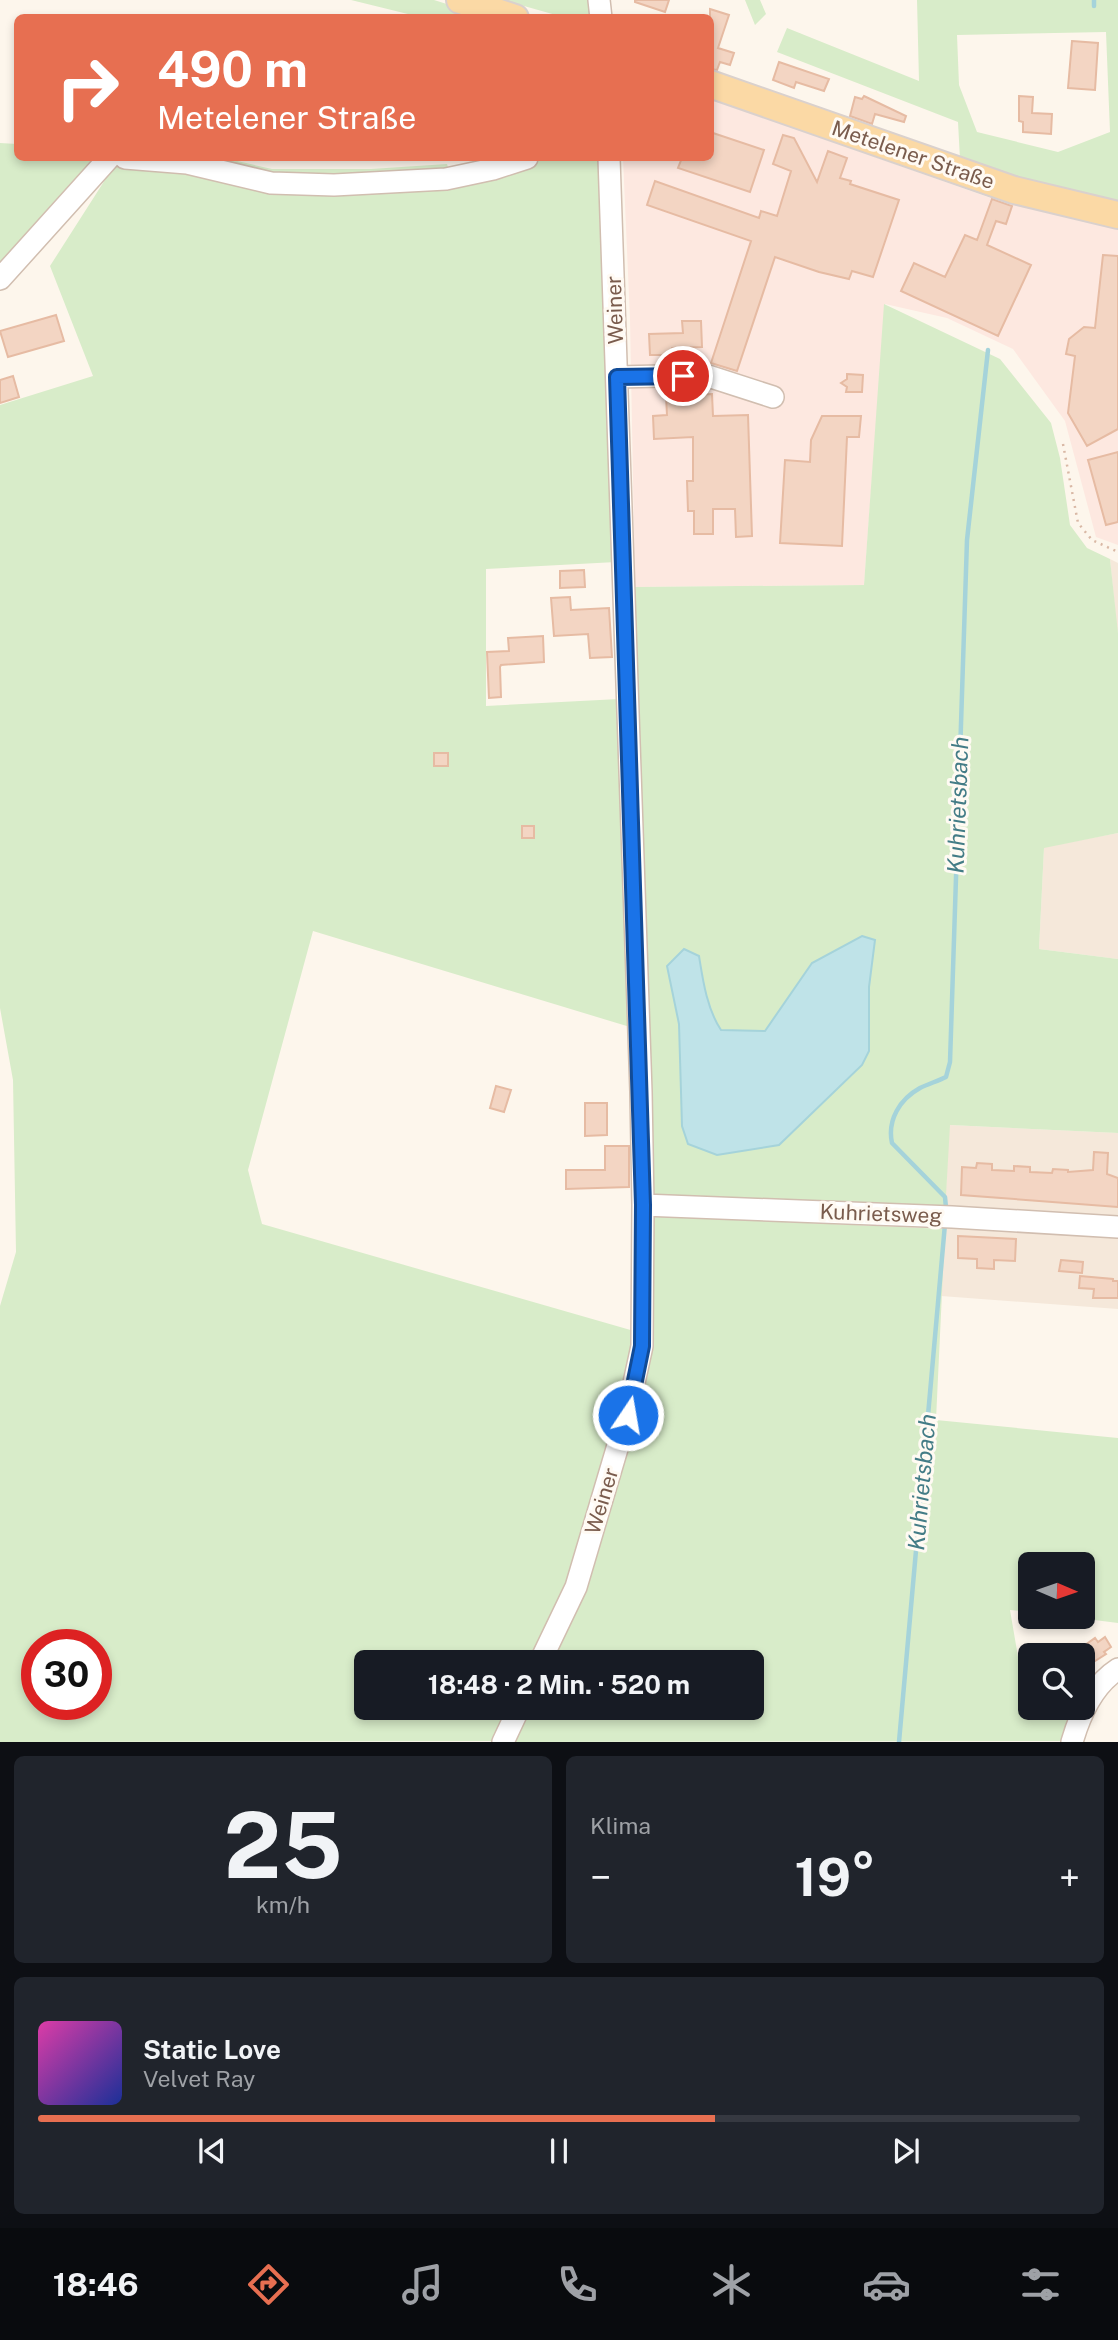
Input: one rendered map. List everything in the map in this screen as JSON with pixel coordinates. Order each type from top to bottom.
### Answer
[{"type":"main road","points":[[460,0],[503,14]]},
{"type":"main road","name":"Metelener Straße","points":[[714,85],[1014,190],[1118,215]]},
{"type":"street","points":[[0,279],[106,161]]},
{"type":"street","points":[[162,161],[187,163],[271,183],[334,185],[446,179],[518,161]]},
{"type":"street","name":"Weiner","points":[[546,1650],[576,1587],[628,1415],[642,1346],[643,1205],[609,161]]},
{"type":"street","points":[[617,377],[705,375],[773,397]]},
{"type":"street","name":"Kuhrietsweg","points":[[643,1205],[952,1217],[1118,1227]]},
{"type":"street","points":[[1072,1741],[1080,1715],[1098,1687],[1118,1668]]},
{"type":"street","points":[[503,1741],[513,1720]]},
{"type":"path","points":[[1063,444],[1078,523],[1092,540],[1118,552]]},
{"type":"shaded area","points":[[714,100],[999,201],[1118,224],[1118,545],[1096,537],[1065,421],[1013,349],[947,318],[885,304],[864,585],[635,587],[630,319],[623,161],[714,161]]},
{"type":"shaded area","points":[[1110,559],[1118,563],[1118,633],[1117,630]]},
{"type":"shaded area","points":[[1118,833],[1118,959],[1039,949],[1044,847]]},
{"type":"shaded area","points":[[949,1125],[1118,1133],[1118,1309],[941,1296]]},
{"type":"green space","points":[[351,0],[434,0],[478,14],[408,14]]},
{"type":"green space","points":[[503,0],[592,0],[594,14],[552,14]]},
{"type":"green space","points":[[745,0],[760,0],[766,14],[755,25]]},
{"type":"green space","points":[[917,0],[1118,0],[1118,208],[960,159],[958,122],[777,52],[787,28],[919,81]],"holes":[[[1106,32],[1110,132],[1058,152],[977,132],[959,85],[957,35]]]},
{"type":"green space","points":[[0,143],[14,144],[14,161],[93,161],[0,268]]},
{"type":"green space","points":[[117,161],[237,161],[272,169],[371,169],[447,164],[450,174],[495,177],[540,161],[600,161],[616,562],[486,569],[486,706],[619,699],[630,1027],[313,931],[248,1170],[262,1224],[634,1331],[619,1410],[570,1582],[538,1650],[354,1650],[354,1720],[505,1720],[495,1741],[0,1742],[0,1306],[16,1252],[13,1080],[0,1008],[0,405],[93,376],[50,266]]},
{"type":"green space","points":[[884,304],[1000,359],[1051,423],[1060,458],[1070,525],[1087,548],[1110,559],[1118,633],[1118,833],[1044,848],[1039,949],[1118,959],[1118,1133],[950,1125],[945,1213],[649,1201],[635,587],[864,585]]},
{"type":"green space","points":[[651,1216],[945,1229],[936,1420],[1118,1438],[1118,1623],[1096,1620],[1096,1552],[1018,1552],[1018,1611],[1010,1610],[1018,1657],[1018,1720],[1070,1720],[1066,1741],[508,1742],[518,1720],[764,1720],[764,1650],[551,1650],[636,1412]]},
{"type":"water","points":[[862,936],[875,940],[869,987],[869,1051],[862,1065],[779,1145],[717,1155],[688,1144],[682,1126],[679,1024],[667,966],[684,949],[699,956],[709,1004],[721,1030],[765,1031],[812,963]]},
{"type":"building","points":[[635,0],[669,0],[665,12]]},
{"type":"building","points":[[710,9],[729,15],[718,48],[734,53],[730,65],[720,62],[717,70],[714,70],[714,14],[710,14]]},
{"type":"building","points":[[1072,41],[1098,43],[1095,90],[1068,88]]},
{"type":"building","points":[[779,62],[829,79],[824,91],[796,82],[794,88],[773,80]]},
{"type":"building","points":[[864,96],[906,116],[904,122],[875,114],[872,124],[850,116],[855,97],[862,99]]},
{"type":"building","points":[[1019,96],[1033,97],[1032,113],[1052,114],[1051,134],[1023,132],[1023,122],[1019,121]]},
{"type":"building","points":[[714,133],[764,150],[750,192],[678,168],[681,161],[714,161]]},
{"type":"building","points":[[783,135],[794,138],[817,182],[828,151],[847,158],[840,178],[851,181],[850,184],[899,200],[873,277],[852,271],[849,279],[775,257],[737,371],[711,363],[751,241],[647,205],[655,181],[759,218],[761,211],[777,216],[791,171],[773,164]]},
{"type":"building","points":[[992,199],[1012,206],[1006,224],[996,221],[987,245],[1031,265],[998,336],[901,291],[914,263],[945,277],[965,235],[977,240]]},
{"type":"building","points":[[1103,255],[1118,256],[1118,429],[1087,446],[1068,413],[1075,356],[1066,354],[1069,339],[1084,327],[1095,328]]},
{"type":"building","points":[[56,315],[64,341],[8,357],[0,331]]},
{"type":"building","points":[[682,321],[701,321],[702,347],[672,348],[672,355],[650,355],[649,334],[683,333]]},
{"type":"building","points":[[847,374],[863,375],[862,392],[846,392],[847,387],[841,383],[847,379]]},
{"type":"building","points":[[13,376],[19,397],[0,403],[0,380]]},
{"type":"building","points":[[712,394],[713,416],[748,415],[752,536],[736,537],[735,509],[713,509],[713,534],[694,534],[694,511],[688,511],[687,481],[693,481],[693,437],[654,439],[653,416],[667,415],[666,396]]},
{"type":"building","points":[[822,416],[861,416],[859,437],[847,437],[842,546],[780,543],[785,460],[810,462],[811,440]]},
{"type":"building","points":[[1118,452],[1118,522],[1106,525],[1088,460]]},
{"type":"building","points":[[584,570],[585,587],[560,588],[560,571]]},
{"type":"building","points":[[570,597],[571,610],[609,608],[612,657],[590,658],[588,634],[554,636],[551,598]]},
{"type":"building","points":[[543,636],[544,662],[501,665],[501,697],[489,698],[487,652],[509,651],[508,638]]},
{"type":"building","points":[[434,753],[448,753],[448,766],[434,766]]},
{"type":"building","points":[[522,826],[534,826],[534,838],[522,838]]},
{"type":"building","points":[[496,1086],[511,1090],[504,1112],[490,1108]]},
{"type":"building","points":[[585,1103],[607,1103],[607,1135],[585,1136]]},
{"type":"building","points":[[605,1146],[629,1146],[629,1187],[566,1189],[566,1170],[605,1170]]},
{"type":"building","points":[[1094,1152],[1108,1153],[1107,1174],[1118,1178],[1118,1207],[961,1195],[962,1167],[976,1168],[977,1163],[992,1164],[992,1170],[1014,1171],[1014,1166],[1030,1167],[1030,1172],[1052,1173],[1053,1169],[1068,1172],[1093,1170]]},
{"type":"building","points":[[958,1236],[1016,1239],[1015,1261],[994,1260],[994,1269],[977,1268],[977,1259],[958,1258]]},
{"type":"building","points":[[1061,1260],[1083,1262],[1082,1273],[1059,1271]]},
{"type":"building","points":[[1080,1276],[1118,1281],[1118,1298],[1093,1298],[1094,1289],[1079,1288]]},
{"type":"building","points":[[1105,1637],[1111,1647],[1095,1661],[1095,1643],[1088,1643],[1095,1638],[1098,1642]]},
{"type":"waterway","name":"Kuhrietsbach","points":[[1094,0],[1094,6]]},
{"type":"waterway","name":"Kuhrietsbach","points":[[946,1208],[945,1197],[892,1143],[891,1126],[906,1098],[920,1088],[946,1077],[950,1062],[967,540],[988,350]]},
{"type":"waterway","name":"Kuhrietsbach","points":[[899,1742],[945,1224]]},
{"type":"route","points":[[628,1415],[642,1346],[643,1205],[617,377],[683,376]]}]
